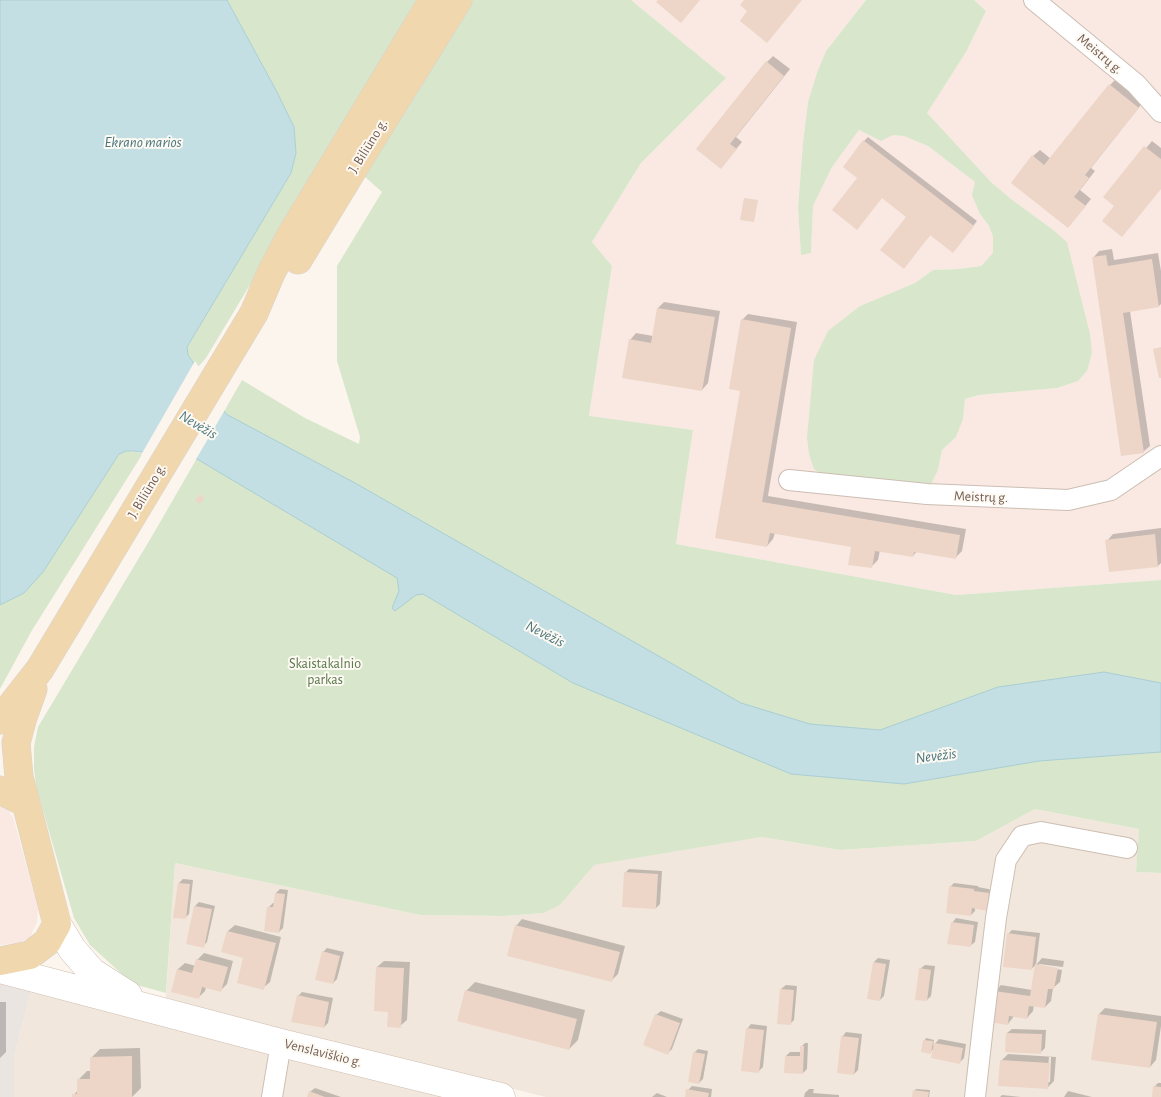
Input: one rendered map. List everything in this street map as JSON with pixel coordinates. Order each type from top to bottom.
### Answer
[{"type":"main road","name":"J. Biliūno g.","points":[[0,720],[40,669],[222,368],[254,313],[271,273],[291,235],[433,0]]},
{"type":"main road","name":"J. Biliūno g.","points":[[254,313],[287,279],[458,0]]},
{"type":"main road","name":"J. Biliūno g.","points":[[40,669],[16,743],[19,777],[57,924]]},
{"type":"main road","points":[[0,790],[26,803]]},
{"type":"main road","points":[[0,961],[30,955],[47,942],[57,924]]},
{"type":"main road","name":"Venslaviškio g.","points":[[57,924],[72,949],[92,972],[146,1007]]},
{"type":"main road","name":"Venslaviškio g.","points":[[0,969],[281,1043],[502,1097]]},
{"type":"street","name":"Meistrų g.","points":[[1034,0],[1136,84],[1161,112]]},
{"type":"street","name":"Meistrų g.","points":[[790,480],[926,494],[1068,500],[1111,490],[1161,456]]},
{"type":"street","points":[[976,1097],[996,918],[1006,860],[1022,836],[1041,832],[1128,848]]},
{"type":"street","points":[[272,1097],[281,1043]]},
{"type":"shaded area","points":[[631,0],[866,0],[826,51],[808,102],[798,208],[801,254],[811,253],[813,206],[832,167],[859,130],[881,141],[893,135],[904,136],[928,146],[975,182],[980,214],[989,226],[993,237],[993,253],[981,266],[933,270],[915,283],[860,306],[938,470],[942,450],[956,437],[963,419],[965,399],[979,395],[1057,388],[1078,381],[1087,371],[1067,242],[991,182],[926,113],[966,52],[986,11],[974,0],[1161,0],[1161,580],[956,595],[676,544],[693,430],[589,417],[612,266],[592,242],[641,163],[726,78]]},
{"type":"shaded area","points":[[0,800],[5,804],[14,820],[38,908],[37,922],[30,937],[20,943],[0,945]]},
{"type":"shaded area","points":[[1035,809],[1139,829],[1136,872],[1161,873],[1161,1097],[546,1097],[394,1059],[166,998],[175,863],[420,915],[504,916],[544,913],[560,905],[593,865],[762,837],[840,850],[976,841]]},
{"type":"shaded area","points":[[0,981],[31,991],[14,1057],[14,1097],[0,1097]]},
{"type":"shaded area","points":[[31,991],[457,1097],[14,1097],[14,1057]]},
{"type":"green space","points":[[227,0],[421,0],[206,358],[197,368],[188,355],[187,347],[291,173],[296,153],[294,127]]},
{"type":"green space","name":"Skaistakalnio parkas","points":[[471,0],[631,0],[726,78],[641,163],[592,242],[612,266],[589,416],[693,430],[676,544],[956,595],[1161,580],[1161,873],[1136,872],[1139,829],[1035,809],[976,841],[840,850],[762,837],[594,865],[560,905],[544,913],[504,916],[420,915],[175,863],[166,993],[137,985],[124,976],[90,945],[74,918],[36,786],[34,747],[38,727],[155,531],[242,380],[305,418],[359,444],[360,437],[337,361],[337,266],[382,192],[364,176]]},
{"type":"green space","points":[[866,0],[974,0],[986,11],[966,52],[927,113],[991,182],[1067,242],[1090,334],[1092,353],[1087,371],[1078,381],[1057,388],[979,395],[965,399],[963,419],[956,437],[942,450],[938,470],[929,488],[829,478],[814,469],[809,454],[807,438],[814,360],[828,331],[860,306],[915,283],[933,270],[981,266],[993,253],[993,237],[972,195],[975,182],[928,146],[904,136],[893,135],[881,141],[859,130],[832,167],[813,206],[811,253],[801,255],[798,208],[808,102],[826,51]]},
{"type":"green space","points":[[126,451],[143,453],[31,632],[0,689],[0,605],[43,572],[119,454]]},
{"type":"water","name":"Ekrano marios","points":[[0,0],[227,0],[294,127],[296,153],[291,173],[187,347],[188,355],[226,414],[355,483],[741,703],[810,724],[880,730],[998,687],[1104,672],[1161,683],[1161,752],[1039,761],[904,784],[791,774],[573,683],[423,594],[416,595],[395,611],[392,608],[399,591],[397,578],[197,459],[133,451],[119,454],[43,572],[24,593],[0,605]]},
{"type":"pier","points":[[195,361],[226,408],[195,461],[141,455]]},
{"type":"building","points":[[658,0],[700,0],[681,23],[656,2]]},
{"type":"building","points":[[744,0],[802,0],[767,43],[740,21],[747,11],[740,5]]},
{"type":"building","points":[[766,61],[784,76],[730,144],[737,149],[721,169],[696,149]]},
{"type":"building","points":[[1109,84],[1139,108],[1085,175],[1089,178],[1074,197],[1086,206],[1068,228],[1011,183],[1032,155],[1044,165]]},
{"type":"building","points":[[863,140],[974,226],[953,253],[930,235],[904,269],[880,250],[906,217],[882,198],[857,230],[832,210],[857,178],[843,167]]},
{"type":"building","points":[[1144,146],[1161,159],[1161,189],[1122,237],[1102,221],[1114,206],[1103,197]]},
{"type":"building","points":[[744,198],[758,200],[754,222],[740,220]]},
{"type":"building","points":[[1106,255],[1108,266],[1152,259],[1159,307],[1123,313],[1144,453],[1121,456],[1092,257]]},
{"type":"building","points":[[657,308],[715,317],[702,391],[622,378],[629,339],[651,343]]},
{"type":"building","points":[[741,319],[791,328],[762,502],[960,535],[956,559],[914,552],[913,557],[875,551],[872,568],[848,565],[851,547],[770,533],[767,547],[715,538],[740,391],[729,389]]},
{"type":"building","points":[[1161,347],[1161,378],[1159,378],[1153,349]]},
{"type":"building","points":[[200,494],[204,498],[200,504],[195,501]]},
{"type":"building","points":[[1155,534],[1158,567],[1109,572],[1105,540]]},
{"type":"building","points":[[624,872],[658,874],[656,909],[622,907]]},
{"type":"building","points":[[178,883],[190,884],[186,919],[173,918]]},
{"type":"building","points":[[949,886],[989,893],[987,911],[972,908],[971,916],[946,913]]},
{"type":"building","points":[[275,893],[285,894],[279,933],[264,931],[267,907],[273,907]]},
{"type":"building","points":[[194,906],[212,909],[204,948],[186,944]]},
{"type":"building","points":[[951,922],[974,925],[971,947],[947,944]]},
{"type":"building","points":[[515,925],[620,952],[612,982],[507,956]]},
{"type":"building","points":[[227,931],[276,943],[264,990],[237,983],[243,958],[221,952]]},
{"type":"building","points":[[1007,933],[1036,937],[1032,970],[1003,967]]},
{"type":"building","points":[[322,951],[340,956],[333,984],[315,980]]},
{"type":"building","points":[[196,959],[228,967],[221,992],[202,987],[199,999],[171,992],[177,969],[192,973]]},
{"type":"building","points":[[873,962],[886,964],[880,1001],[867,999]]},
{"type":"building","points":[[1035,964],[1058,968],[1054,989],[1048,989],[1045,1008],[1029,1006],[1027,1019],[1009,1016],[1008,1025],[989,1022],[994,991],[1030,996]]},
{"type":"building","points":[[376,967],[404,968],[401,1028],[387,1027],[388,1012],[374,1011]]},
{"type":"building","points":[[919,968],[931,970],[927,1001],[915,1000]]},
{"type":"building","points":[[780,989],[794,990],[791,1025],[777,1024]]},
{"type":"building","points":[[465,990],[577,1019],[569,1050],[457,1021]]},
{"type":"building","points":[[297,995],[329,1002],[324,1028],[291,1022]]},
{"type":"building","points":[[655,1014],[680,1023],[668,1055],[643,1045]]},
{"type":"building","points":[[1098,1014],[1157,1022],[1150,1068],[1091,1060]]},
{"type":"building","points":[[746,1028],[764,1030],[759,1073],[741,1071]]},
{"type":"building","points":[[1006,1033],[1042,1034],[1041,1054],[1005,1052]]},
{"type":"building","points":[[841,1036],[859,1038],[854,1075],[837,1073]]},
{"type":"building","points":[[923,1040],[933,1041],[931,1054],[921,1052]]},
{"type":"building","points":[[934,1043],[963,1048],[960,1064],[931,1058]]},
{"type":"building","points":[[800,1046],[804,1046],[803,1074],[784,1073],[785,1056],[800,1056]]},
{"type":"building","points":[[693,1052],[705,1054],[699,1084],[688,1082]]},
{"type":"building","points":[[132,1056],[132,1097],[72,1097],[72,1094],[77,1094],[77,1079],[90,1079],[90,1057]]},
{"type":"building","points":[[1000,1060],[1050,1063],[1048,1089],[998,1086]]},
{"type":"building","points":[[1153,1086],[1161,1087],[1161,1097],[1152,1097]]},
{"type":"building","points":[[686,1089],[709,1093],[708,1097],[685,1097]]},
{"type":"building","points":[[913,1090],[929,1092],[928,1097],[912,1097]]},
{"type":"building","points":[[309,1091],[325,1097],[307,1097]]},
{"type":"water label","name":"Nevėžis","points":[[198,425]]},
{"type":"water label","name":"Nevėžis","points":[[545,634]]},
{"type":"water label","name":"Nevėžis","points":[[936,756]]}]
